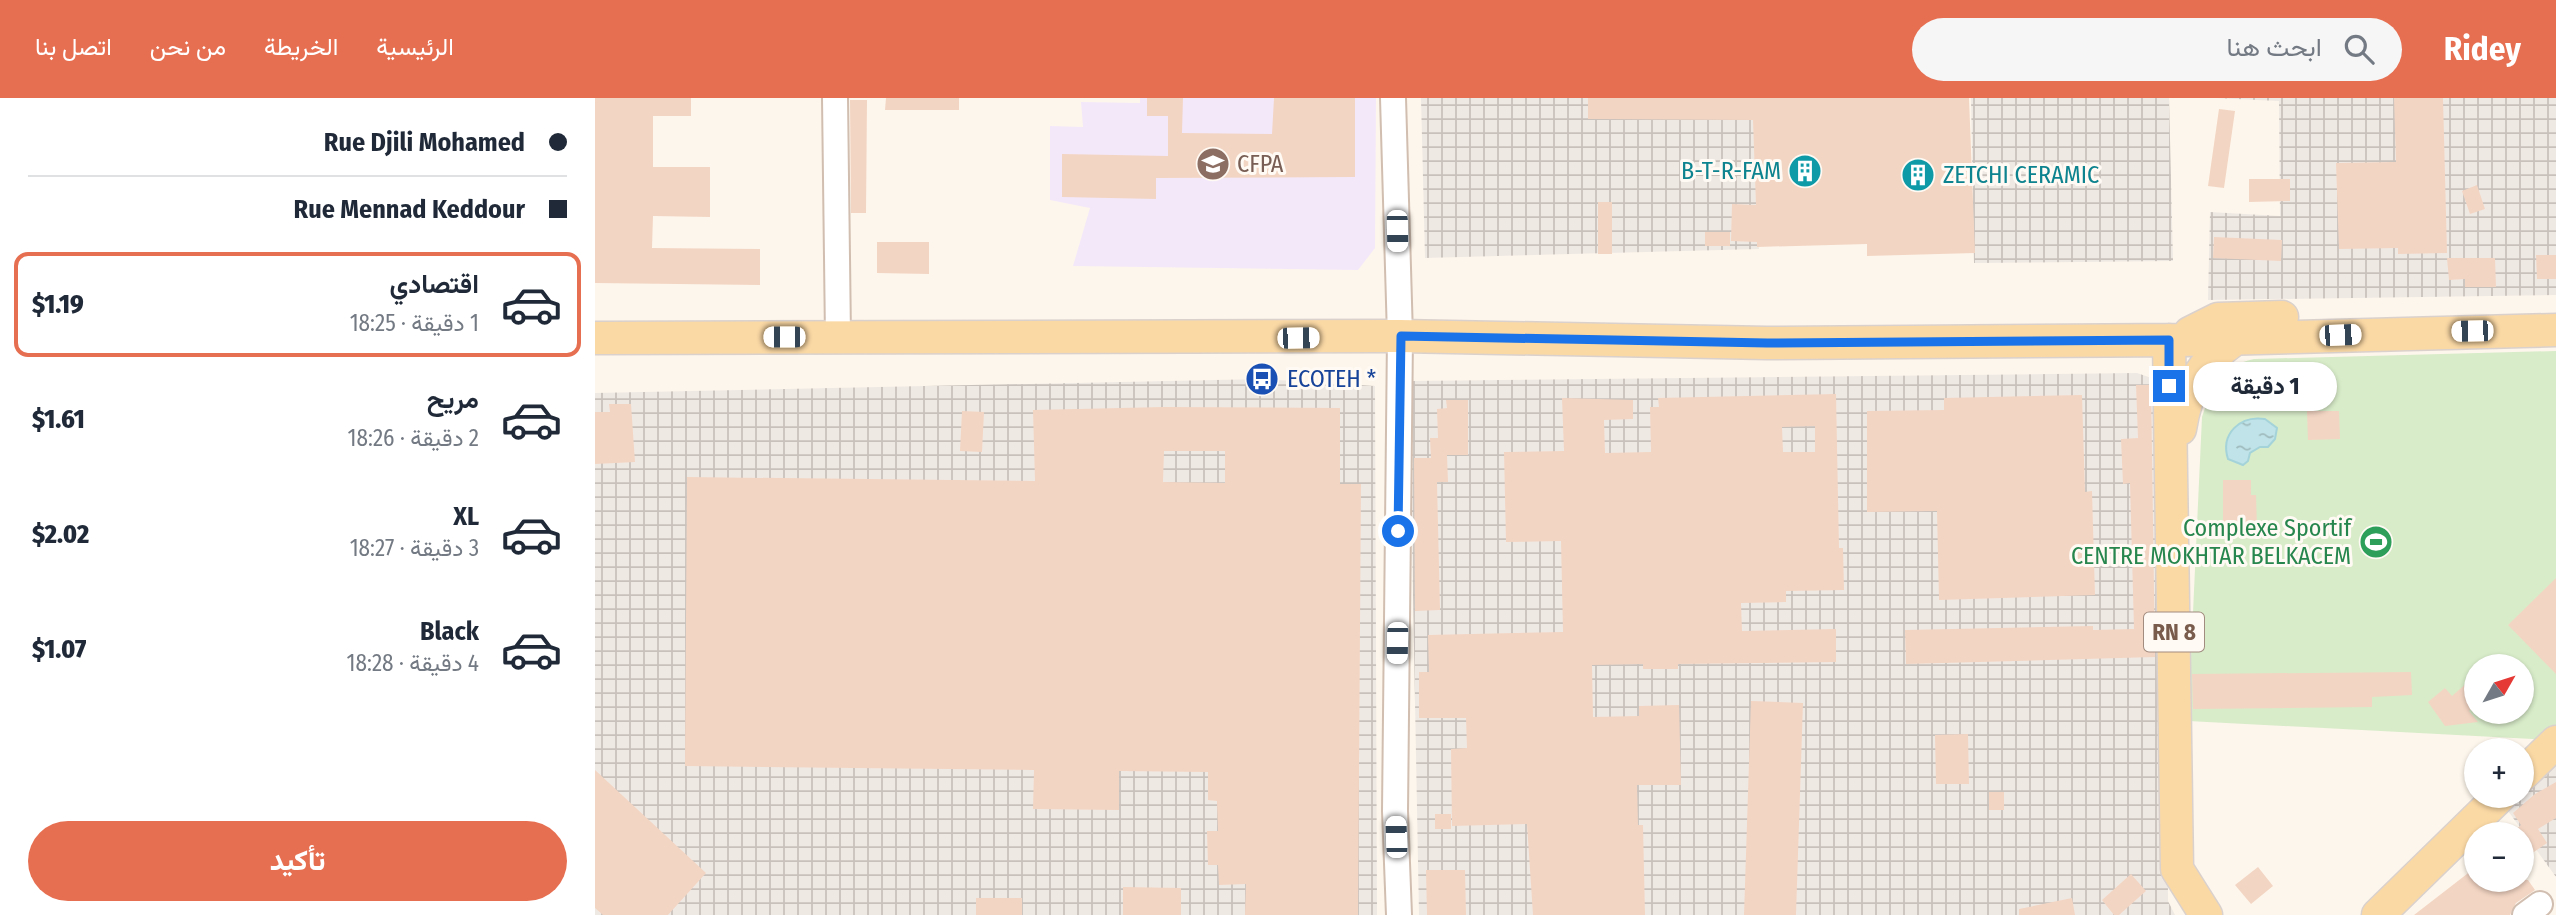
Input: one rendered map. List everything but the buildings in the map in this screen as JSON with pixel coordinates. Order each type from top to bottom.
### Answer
[{"type":"main road","points":[[2175,340],[2206,324],[2232,317],[2556,317]]},
{"type":"main road","points":[[595,338],[1401,336],[1767,343],[2175,340],[2556,330]]},
{"type":"main road","points":[[2170,456],[2178,443],[2183,409],[2196,378],[2213,356],[2235,339]]},
{"type":"main road","name":"RN 8","points":[[2175,340],[2170,456],[2177,869],[2206,915]]},
{"type":"main road","points":[[2534,763],[2556,742]]},
{"type":"main road","points":[[2378,915],[2488,808]]},
{"type":"street","points":[[835,98],[838,337]]},
{"type":"street","points":[[1393,98],[1401,336],[1395,811],[1398,915]]},
{"type":"shaded area","name":"CFPA","points":[[1140,98],[1376,98],[1375,248],[1358,270],[1073,266],[1090,208],[1050,200],[1050,126],[1083,127],[1081,102],[1140,103]]},
{"type":"shaded area","points":[[1421,98],[1754,98],[1759,249],[1425,258]]},
{"type":"shaded area","points":[[1971,98],[2169,98],[2173,261],[1974,263]]},
{"type":"shaded area","points":[[2215,98],[2556,98],[2556,295],[2208,300],[2210,212],[2280,216],[2279,101]]},
{"type":"shaded area","points":[[2137,373],[2166,383],[2168,901],[2175,915],[1419,915],[1409,381]]},
{"type":"shaded area","points":[[1262,379],[1375,386],[1377,915],[595,915],[595,393]]},
{"type":"shaded area","points":[[2556,755],[2556,877],[2534,847],[2534,822],[2516,822],[2506,808],[2534,808],[2534,775]]},
{"type":"green space","name":"Complexe Sportif CENTRE MOKHTAR BELKACEM","points":[[2556,351],[2556,734],[2552,740],[2188,721],[2202,417],[2219,380],[2242,362],[2254,359]]},
{"type":"water","points":[[2265,419],[2277,428],[2275,439],[2268,447],[2260,447],[2250,453],[2248,461],[2243,465],[2228,459],[2227,442],[2234,428],[2248,420]]},
{"type":"place","name":"CFPA","points":[[1213,164]]},
{"type":"place","name":"B-T-R-FAM","points":[[1805,171]]},
{"type":"place","name":"ZETCHI CERAMIC","points":[[1918,175]]},
{"type":"place","name":"ECOTEH *","points":[[1262,379]]},
{"type":"place","name":"Complexe Sportif CENTRE MOKHTAR BELKACEM","points":[[2376,542]]},
{"type":"route","points":[[1398,531],[1401,336],[1767,343],[2169,340],[2169,386]]}]
